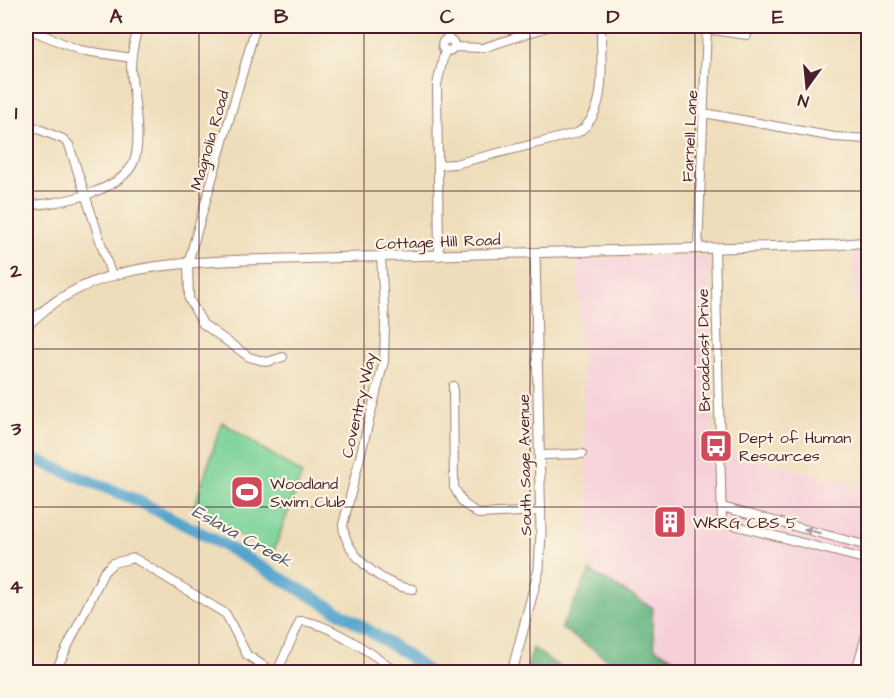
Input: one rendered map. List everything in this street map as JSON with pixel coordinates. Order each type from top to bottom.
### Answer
[{"type":"street","points":[[26,205],[85,195],[111,185],[134,163],[136,144],[132,58],[138,26]]},
{"type":"street","name":"Magnolia Road","points":[[256,26],[188,263],[189,299],[202,324],[249,357],[267,362],[282,357]]},
{"type":"street","points":[[439,256],[437,85],[445,50],[442,45],[447,40],[449,26]]},
{"type":"street","points":[[445,50],[450,51],[454,47],[483,48],[550,26]]},
{"type":"street","points":[[438,165],[455,164],[577,134],[587,127],[597,111],[601,26]]},
{"type":"street","points":[[706,27],[747,35]]},
{"type":"street","name":"Farnell Lane","points":[[698,249],[706,27]]},
{"type":"street","points":[[26,28],[79,50],[132,58]]},
{"type":"street","points":[[447,40],[453,42],[454,47]]},
{"type":"street","points":[[704,113],[834,137],[868,139]]},
{"type":"street","points":[[26,124],[63,139],[69,145],[111,274]]},
{"type":"street","name":"Cottage Hill Road","points":[[26,327],[50,304],[111,274],[150,266],[868,242]]},
{"type":"street","name":"Broadcast Drive","points":[[715,248],[722,522],[786,539]]},
{"type":"street","name":"South Sage Avenue","points":[[512,672],[539,569],[541,511],[535,253]]},
{"type":"street","name":"Coventry Way","points":[[381,257],[385,323],[384,361],[343,525],[344,537],[353,553],[363,562],[398,588],[413,589]]},
{"type":"street","points":[[453,386],[454,487],[463,503],[478,514],[541,511]]},
{"type":"street","points":[[540,455],[582,454]]},
{"type":"street","points":[[722,507],[868,546]]},
{"type":"street","points":[[790,525],[786,539],[868,560]]},
{"type":"street","points":[[55,672],[104,572],[113,563],[134,558],[225,614],[247,655],[275,672],[300,621],[309,621],[359,646],[396,672]]},
{"type":"street","points":[[856,672],[868,631]]},
{"type":"shaded area","points":[[868,248],[868,306],[855,303],[852,250]]},
{"type":"shaded area","points":[[709,255],[713,449],[868,488],[868,672],[701,672],[692,670],[655,648],[653,608],[590,571],[577,259]]},
{"type":"green space","name":"Woodland Swim Club","points":[[222,422],[302,474],[273,553],[193,511]]},
{"type":"green space","points":[[590,571],[653,608],[655,648],[692,670],[701,672],[627,672],[561,628]]},
{"type":"green space","points":[[533,648],[566,672],[526,672]]},
{"type":"waterway","name":"Eslava Creek","points":[[26,456],[132,498],[213,539],[349,618],[404,653],[428,672]]},
{"type":"place","name":"Dept of Human Resources","points":[[716,446]]},
{"type":"place","name":"Woodland Swim Club","points":[[247,492]]},
{"type":"place","name":"WKRG CBS 5","points":[[670,522]]}]
